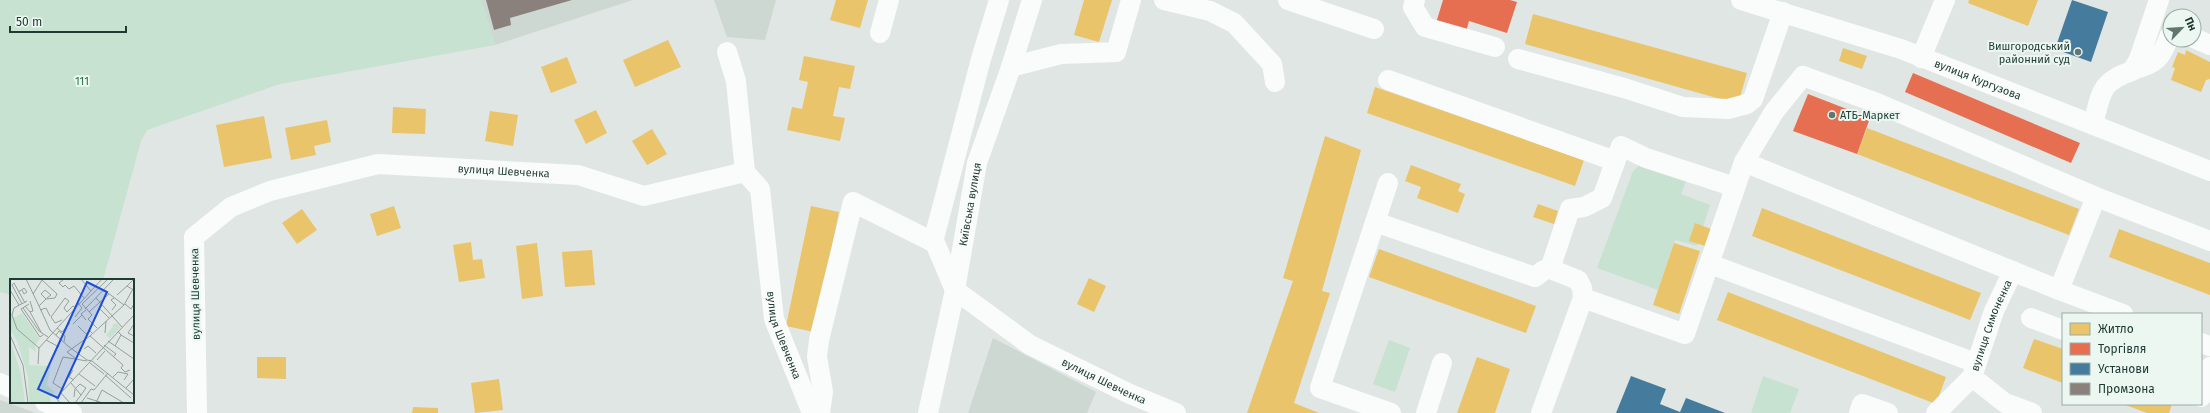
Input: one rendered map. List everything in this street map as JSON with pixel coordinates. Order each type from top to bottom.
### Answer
[{"type":"street","points":[[880,33],[889,0]]},
{"type":"street","points":[[933,242],[981,59],[999,0]]},
{"type":"street","name":"Київська вулиця","points":[[928,413],[955,290],[977,163],[1011,67],[1032,0]]},
{"type":"street","points":[[1011,67],[1061,54],[1116,52],[1131,0]]},
{"type":"street","points":[[1164,0],[1210,11],[1234,23],[1272,64],[1275,82]]},
{"type":"street","points":[[1288,0],[1374,29]]},
{"type":"street","points":[[1415,0],[1413,7],[1425,27],[1495,47]]},
{"type":"street","name":"вулиця Кургузова","points":[[1740,0],[1893,47],[2210,171]]},
{"type":"street","points":[[1921,58],[1945,0]]},
{"type":"street","points":[[2132,70],[2139,59],[2159,0]]},
{"type":"street","points":[[1518,59],[1624,88],[1683,107],[1728,109],[1747,104],[1753,99],[1783,12]]},
{"type":"street","points":[[2093,125],[2105,86],[2117,76],[2132,70],[2150,66],[2158,60],[2164,48]]},
{"type":"street","points":[[727,52],[736,81],[745,172]]},
{"type":"street","points":[[1583,298],[1685,334],[1744,162],[1774,112],[1803,76],[1877,102],[2096,196],[2210,241]]},
{"type":"street","points":[[1388,80],[1615,161]]},
{"type":"street","points":[[1550,269],[1570,209],[1584,207],[1602,198],[1620,146],[1646,158],[1735,187]]},
{"type":"street","points":[[1744,162],[2013,271]]},
{"type":"street","name":"вулиця Шевченка","points":[[197,413],[194,237],[231,207],[270,191],[378,164],[578,175],[644,196],[745,172],[760,189],[774,319],[812,413]]},
{"type":"street","points":[[1388,183],[1320,388],[1391,413]]},
{"type":"street","points":[[2059,290],[2096,196]]},
{"type":"street","points":[[820,413],[823,392],[817,358],[819,340],[853,202],[935,243],[955,290]]},
{"type":"street","points":[[1375,222],[1535,276],[1544,270],[1550,269],[1578,280],[1582,288],[1583,298],[1541,413]]},
{"type":"street","points":[[1710,264],[1974,370],[2005,403],[2032,413]]},
{"type":"street","name":"вулиця Симоненка","points":[[1936,413],[1974,370],[1994,311],[2013,271],[2120,313]]},
{"type":"street","name":"вулиця Шевченка","points":[[955,290],[1030,345],[1130,394],[1176,413]]},
{"type":"street","points":[[2031,318],[2062,330]]},
{"type":"street","points":[[1426,413],[1442,363]]},
{"type":"street","points":[[2202,390],[2210,367]]},
{"type":"street","points":[[47,403],[72,413]]},
{"type":"street","points":[[1859,413],[1862,404],[1888,413]]},
{"type":"shaded area","points":[[481,0],[633,0],[495,45]]},
{"type":"shaded area","points":[[714,0],[776,0],[765,40],[727,37]]},
{"type":"shaded area","points":[[993,338],[1096,392],[1087,413],[968,413]]},
{"type":"shaded area","points":[[0,400],[36,413],[0,413]]},
{"type":"green space","name":"111","points":[[0,0],[481,0],[495,45],[280,84],[147,130],[141,141],[103,279],[10,279],[10,295],[0,292]]},
{"type":"green space","points":[[1648,164],[1687,179],[1681,194],[1710,205],[1697,246],[1675,240],[1658,290],[1597,268],[1633,171],[1639,166]]},
{"type":"green space","points":[[1389,340],[1410,348],[1395,392],[1373,384]]},
{"type":"green space","points":[[1763,376],[1799,389],[1790,413],[1751,413]]},
{"type":"building: Житло","points":[[836,0],[868,0],[860,28],[830,20]]},
{"type":"building: Житло","points":[[1084,0],[1112,0],[1099,42],[1074,35]]},
{"type":"building: Житло","points":[[1969,0],[2038,0],[2028,26],[1968,3]]},
{"type":"building: Житло","points":[[1533,14],[1747,73],[1738,104],[1525,44]]},
{"type":"building: Житло","points":[[668,40],[681,67],[635,87],[623,60]]},
{"type":"building: Житло","points":[[1843,48],[1867,56],[1862,69],[1839,61]]},
{"type":"building: Житло","points":[[2186,50],[2210,62],[2210,79],[2206,80],[2201,92],[2171,80],[2175,68],[2172,67],[2178,52],[2185,55]]},
{"type":"building: Житло","points":[[804,56],[855,66],[850,89],[839,87],[833,116],[845,118],[840,141],[787,130],[792,107],[802,109],[808,82],[799,80]]},
{"type":"building: Житло","points":[[567,57],[577,83],[551,93],[541,67]]},
{"type":"building: Житло","points":[[1375,87],[1584,160],[1575,186],[1367,113]]},
{"type":"building: Житло","points":[[393,107],[426,109],[425,134],[392,133]]},
{"type":"building: Житло","points":[[596,110],[607,133],[586,144],[574,120]]},
{"type":"building: Житло","points":[[490,111],[518,115],[513,146],[485,141]]},
{"type":"building: Житло","points":[[264,116],[272,158],[224,167],[216,125]]},
{"type":"building: Житло","points":[[327,120],[331,142],[314,146],[316,155],[291,160],[285,128]]},
{"type":"building: Житло","points":[[1867,128],[2079,209],[2069,235],[1857,154]]},
{"type":"building: Житло","points":[[652,129],[667,154],[647,165],[632,141]]},
{"type":"building: Житло","points":[[1325,136],[1361,150],[1322,291],[1330,293],[1294,403],[1319,413],[1247,413],[1293,281],[1283,278]]},
{"type":"building: Житло","points":[[1411,165],[1461,184],[1458,191],[1465,194],[1458,213],[1417,198],[1421,187],[1405,181]]},
{"type":"building: Житло","points":[[1538,204],[1558,211],[1554,224],[1533,217]]},
{"type":"building: Житло","points":[[394,206],[401,228],[377,236],[370,214]]},
{"type":"building: Житло","points":[[811,206],[839,212],[814,332],[786,326]]},
{"type":"building: Житло","points":[[1762,208],[1981,293],[1970,320],[1752,236]]},
{"type":"building: Житло","points":[[302,209],[317,230],[297,244],[282,223]]},
{"type":"building: Житло","points":[[1695,223],[1711,229],[1705,246],[1689,241]]},
{"type":"building: Житло","points":[[2119,229],[2210,263],[2210,295],[2109,257]]},
{"type":"building: Житло","points":[[471,242],[473,260],[482,259],[485,278],[459,282],[453,245]]},
{"type":"building: Житло","points":[[537,243],[543,296],[522,299],[516,246]]},
{"type":"building: Житло","points":[[1674,243],[1700,251],[1679,314],[1653,305]]},
{"type":"building: Житло","points":[[1379,249],[1536,306],[1526,333],[1369,277]]},
{"type":"building: Житло","points":[[592,250],[595,285],[565,287],[562,252]]},
{"type":"building: Житло","points":[[1089,278],[1106,286],[1094,312],[1077,304]]},
{"type":"building: Житло","points":[[1728,292],[1946,377],[1936,404],[1717,320]]},
{"type":"building: Житло","points":[[2034,339],[2062,349],[2062,383],[2023,368]]},
{"type":"building: Житло","points":[[257,357],[286,357],[286,379],[257,378]]},
{"type":"building: Житло","points":[[1477,357],[1510,369],[1495,413],[1457,413]]},
{"type":"building: Житло","points":[[499,379],[503,410],[475,413],[471,383]]},
{"type":"building: Житло","points":[[2126,405],[2172,405],[2169,413],[2147,413]]},
{"type":"building: Житло","points":[[413,407],[438,408],[438,413],[412,413]]},
{"type":"building: Торгівля","points":[[1443,0],[1510,0],[1517,2],[1507,33],[1469,21],[1466,32],[1436,23]]},
{"type":"building: Торгівля","points":[[1913,73],[2080,143],[2071,163],[1905,92]]},
{"type":"building: Торгівля","points":[[1808,94],[1870,118],[1857,154],[1793,131]]},
{"type":"building: Установи","points":[[2072,0],[2108,12],[2091,62],[2055,49]]},
{"type":"building: Установи","points":[[1631,376],[1666,389],[1660,404],[1680,412],[1686,398],[1725,413],[1616,413]]},
{"type":"building: Промзона","points":[[486,0],[572,0],[510,18],[511,25],[494,30]]},
{"type":"place","name":"Вишгородський районний суд","points":[[2078,52]]},
{"type":"place","name":"АТБ-Маркет","points":[[1832,115]]}]
